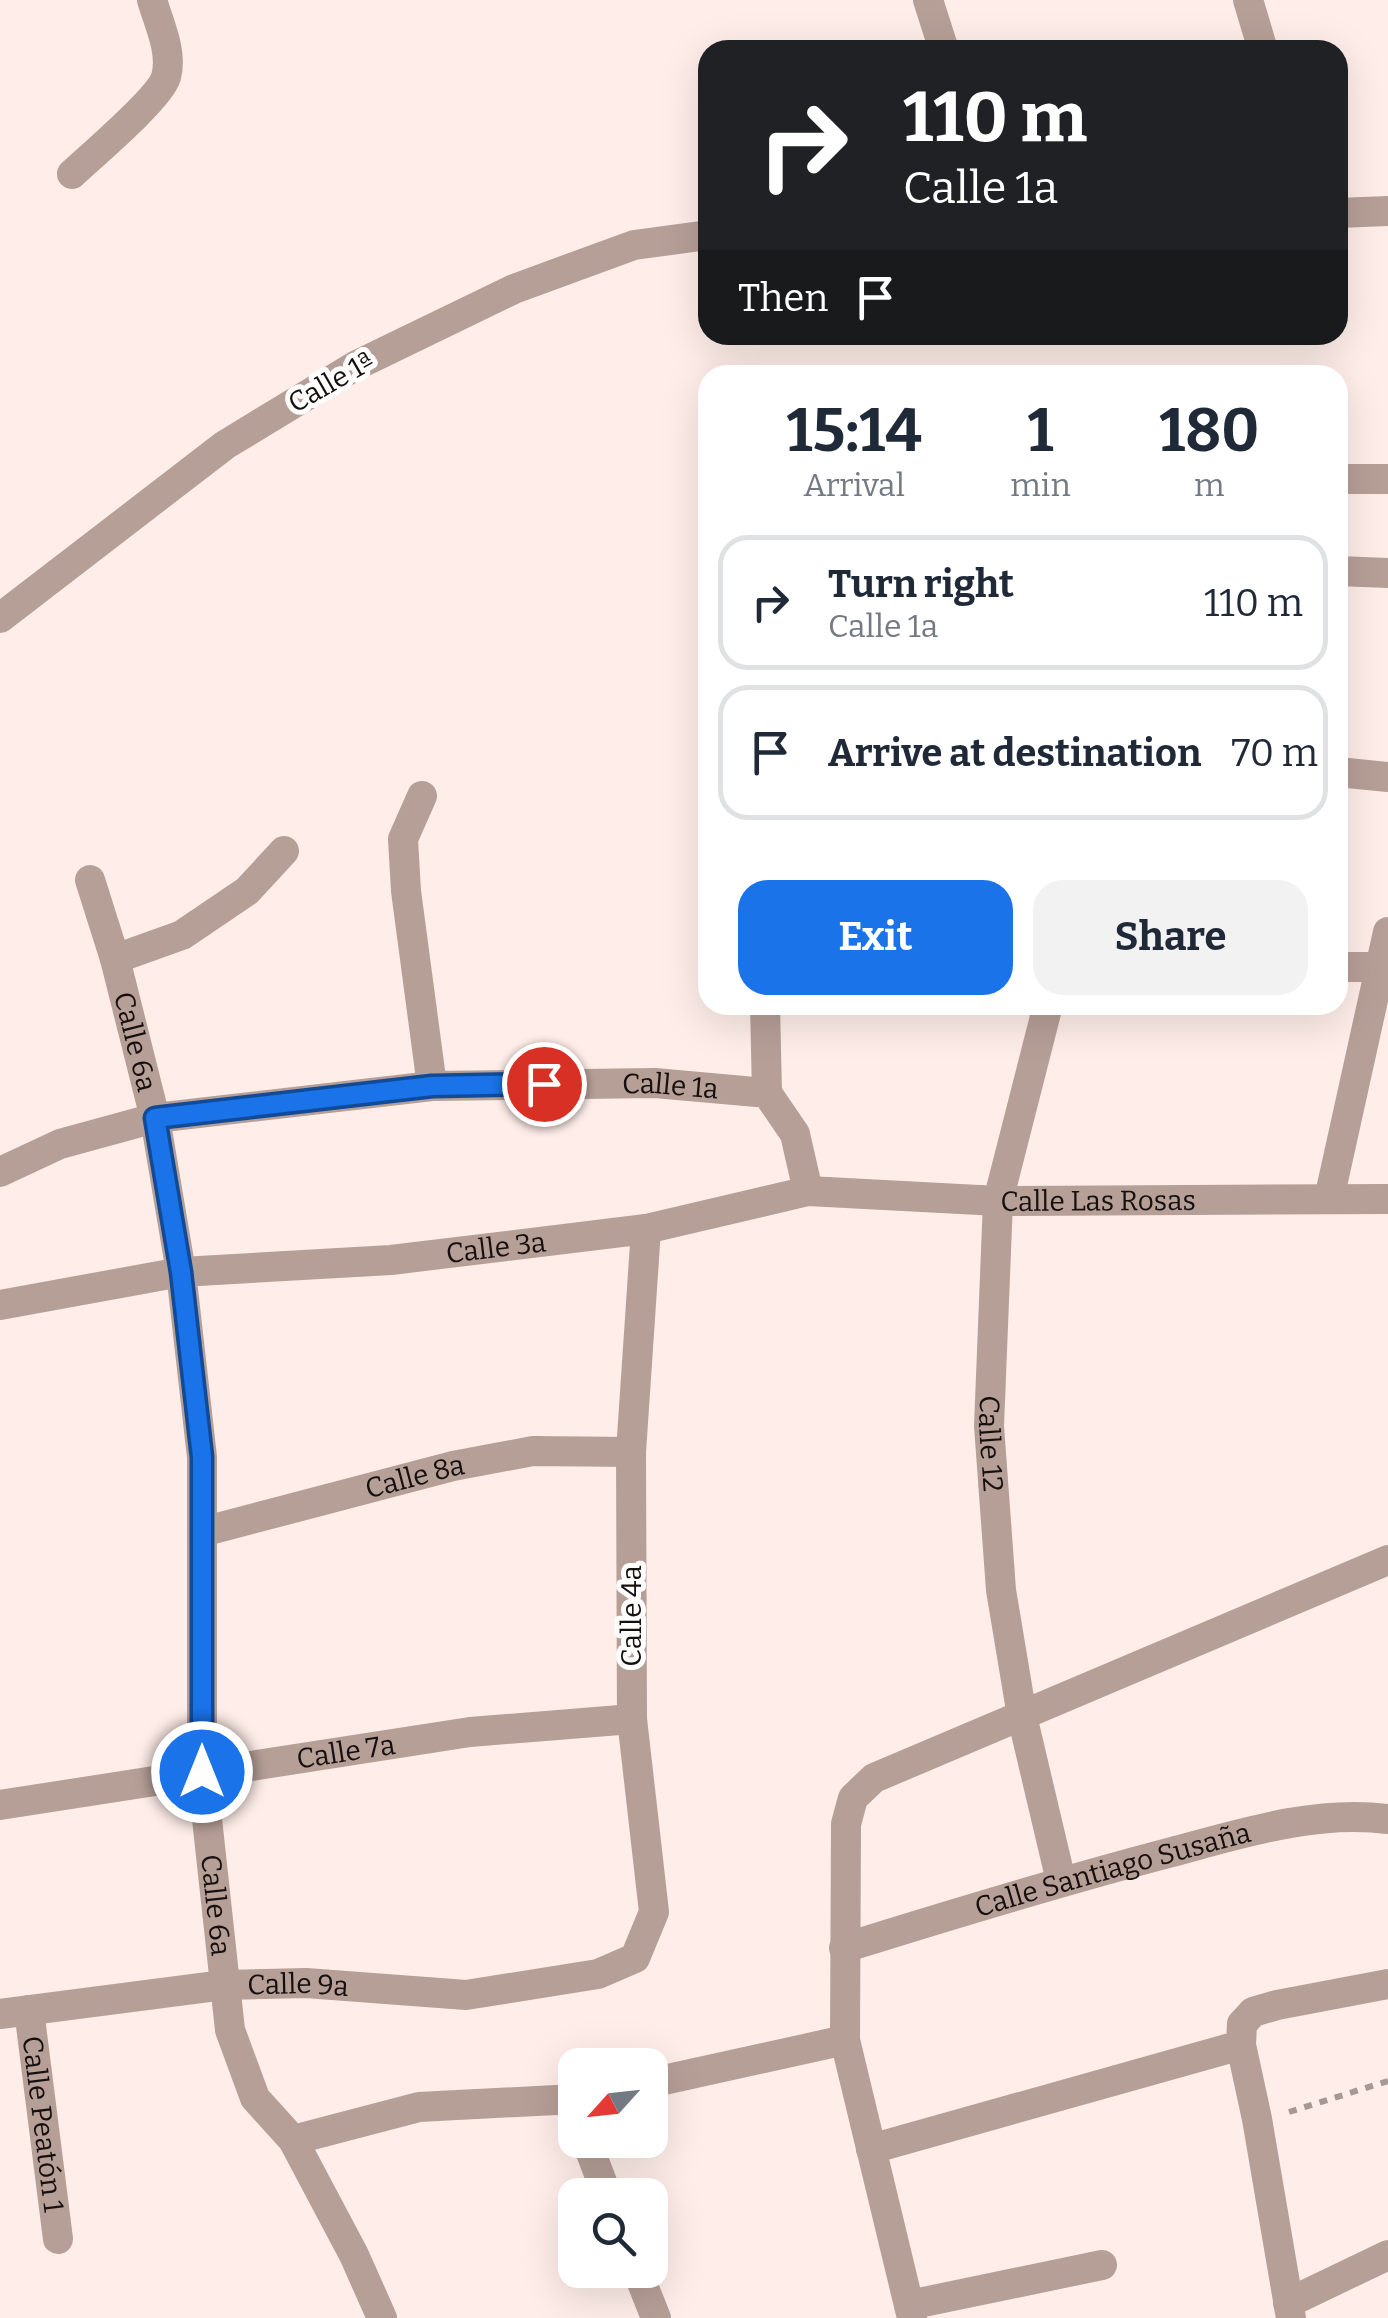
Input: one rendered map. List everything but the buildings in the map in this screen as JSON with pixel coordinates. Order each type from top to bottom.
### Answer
[{"type":"street","points":[[72,174],[166,80],[168,52],[152,0]]},
{"type":"street","points":[[928,0],[941,40]]},
{"type":"street","points":[[1248,0],[1260,40]]},
{"type":"street","points":[[1348,212],[1388,211]]},
{"type":"street","name":"Calle 1ª","points":[[0,618],[225,445],[355,366],[514,289],[634,245],[698,236]]},
{"type":"street","points":[[1348,480],[1388,479]]},
{"type":"street","points":[[1348,572],[1388,573]]},
{"type":"street","points":[[1348,773],[1388,777]]},
{"type":"street","points":[[422,796],[403,839],[406,891],[432,1086]]},
{"type":"street","points":[[116,959],[182,934],[246,891],[284,851]]},
{"type":"street","name":"Calle 6a","points":[[90,880],[116,959],[155,1118],[181,1272],[202,1457],[202,1772],[230,2030],[255,2098],[293,2140],[354,2255],[382,2318]]},
{"type":"street","points":[[1330,1199],[1384,967],[1388,932]]},
{"type":"street","points":[[1348,967],[1384,967]]},
{"type":"street","points":[[764,1015],[767,1093],[795,1134],[808,1192]]},
{"type":"street","name":"Calle 12","points":[[1045,1015],[998,1200],[990,1426],[1000,1590],[1022,1716],[1061,1880]]},
{"type":"street","name":"Calle 1a","points":[[0,1172],[60,1144],[155,1118],[432,1086],[655,1083],[767,1093]]},
{"type":"street","name":"Calle Las Rosas","points":[[808,1192],[998,1200],[1388,1199]]},
{"type":"street","name":"Calle 3a","points":[[0,1305],[181,1272],[391,1260],[646,1229],[808,1192]]},
{"type":"street","name":"Calle 4a","points":[[598,1974],[635,1958],[654,1912],[632,1719],[631,1452],[646,1229]]},
{"type":"street","name":"Calle 8a","points":[[202,1532],[452,1466],[533,1450],[631,1452]]},
{"type":"street","points":[[1102,2264],[910,2312],[846,2040],[846,1824],[853,1798],[874,1778],[1388,1560]]},
{"type":"street","name":"Calle 7a","points":[[0,1806],[470,1732],[632,1719]]},
{"type":"street","name":"Calle Santiago Susaña","points":[[844,1948],[1061,1880],[1287,1822],[1365,1816],[1388,1820]]},
{"type":"street","name":"Calle 9a","points":[[15,2012],[224,1985],[306,1983],[466,1996],[598,1974]]},
{"type":"street","points":[[1388,1984],[1252,2012],[1242,2024],[1241,2045],[1258,2119],[1290,2310],[1388,2255]]},
{"type":"street","name":"Calle Peatón 1","points":[[15,2012],[58,2239]]},
{"type":"street","points":[[668,2079],[846,2040]]},
{"type":"street","points":[[871,2149],[1241,2045]]},
{"type":"street","points":[[293,2140],[418,2107],[558,2104]]},
{"type":"street","points":[[644,2288],[656,2318]]},
{"type":"path","points":[[1258,2119],[1388,2082]]},
{"type":"route","points":[[202,1772],[202,1457],[181,1272],[155,1118],[432,1086],[544,1084]]}]
